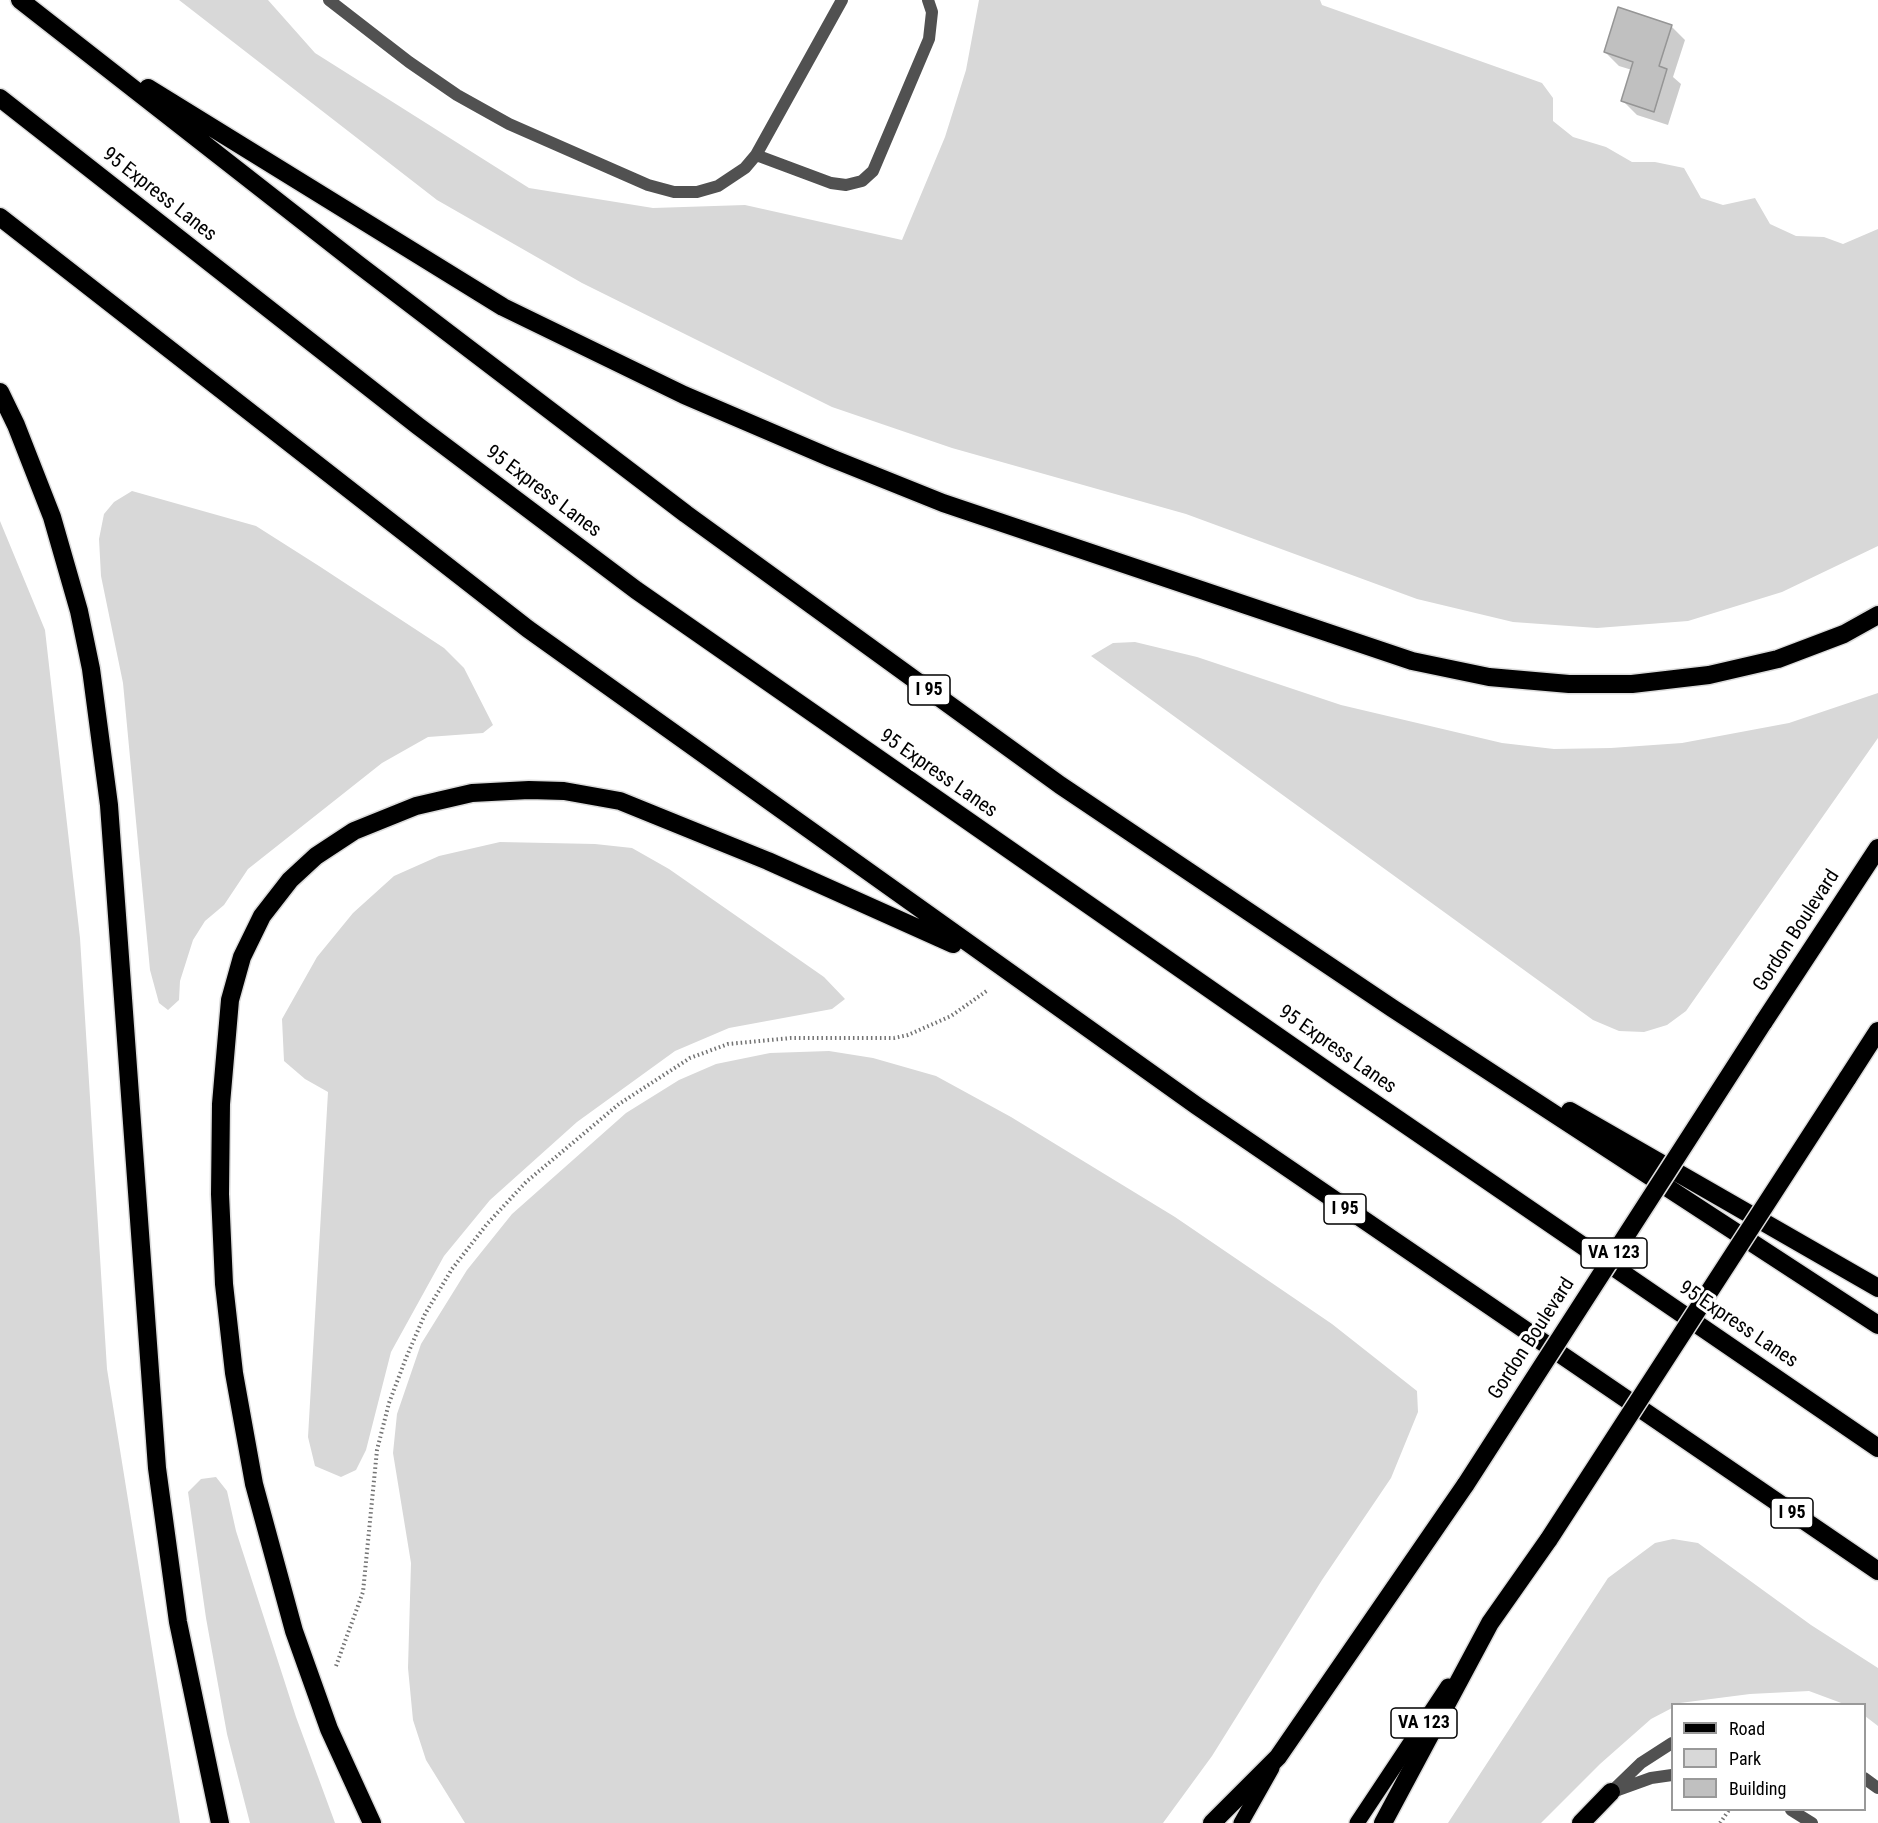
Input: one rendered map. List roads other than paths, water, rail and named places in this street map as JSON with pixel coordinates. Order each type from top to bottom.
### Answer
[{"type":"highway","name":"I 95","points":[[20,0],[359,265],[696,520],[1060,786],[1392,1008],[1878,1325]]},
{"type":"highway","points":[[69,39],[503,307],[684,395],[943,503],[1412,661],[1490,677],[1569,684],[1632,684],[1709,675],[1778,659],[1844,634],[1878,615]]},
{"type":"highway","name":"95 Express Lanes","points":[[0,98],[418,426],[636,590],[1349,1086],[1878,1448]]},
{"type":"highway","name":"I 95","points":[[0,218],[528,629],[738,777],[1010,975],[1407,1252],[1878,1571]]},
{"type":"highway","points":[[0,392],[16,425],[52,517],[79,611],[91,669],[109,805],[157,1468],[178,1622],[220,1823]]},
{"type":"highway","points":[[372,1823],[320,1705],[294,1631],[254,1484],[234,1373],[224,1284],[220,1194],[221,1104],[230,1000],[242,957],[262,916],[290,880],[316,856],[354,831],[416,806],[472,793],[564,791],[620,801],[768,861],[986,958]]},
{"type":"highway","name":"Gordon Boulevard","points":[[1278,1757],[1466,1484],[1878,848]]},
{"type":"highway","points":[[1392,1008],[1878,1288]]},
{"type":"highway","name":"VA 123","points":[[1490,1623],[1549,1539],[1878,1031]]},
{"type":"highway","points":[[1847,1079],[1878,1050]]},
{"type":"highway","points":[[1383,1823],[1490,1623]]},
{"type":"highway","points":[[1212,1823],[1278,1757]]},
{"type":"highway","points":[[1581,1823],[1611,1792]]},
{"type":"main road","name":"VA 123","points":[[1357,1823],[1490,1623]]},
{"type":"main road","name":"Gordon Boulevard","points":[[1241,1823],[1278,1757]]},
{"type":"lane","points":[[329,0],[409,62],[457,95],[509,124],[648,185],[674,192],[697,192],[718,186],[745,168],[756,155],[842,0]]},
{"type":"lane","points":[[756,155],[831,183],[846,185],[862,181],[873,171],[929,39],[932,12],[928,0]]},
{"type":"lane","points":[[1611,1792],[1641,1763],[1671,1744]]},
{"type":"lane","points":[[1611,1792],[1651,1778],[1671,1775]]},
{"type":"lane","points":[[1794,1811],[1812,1823]]}]
